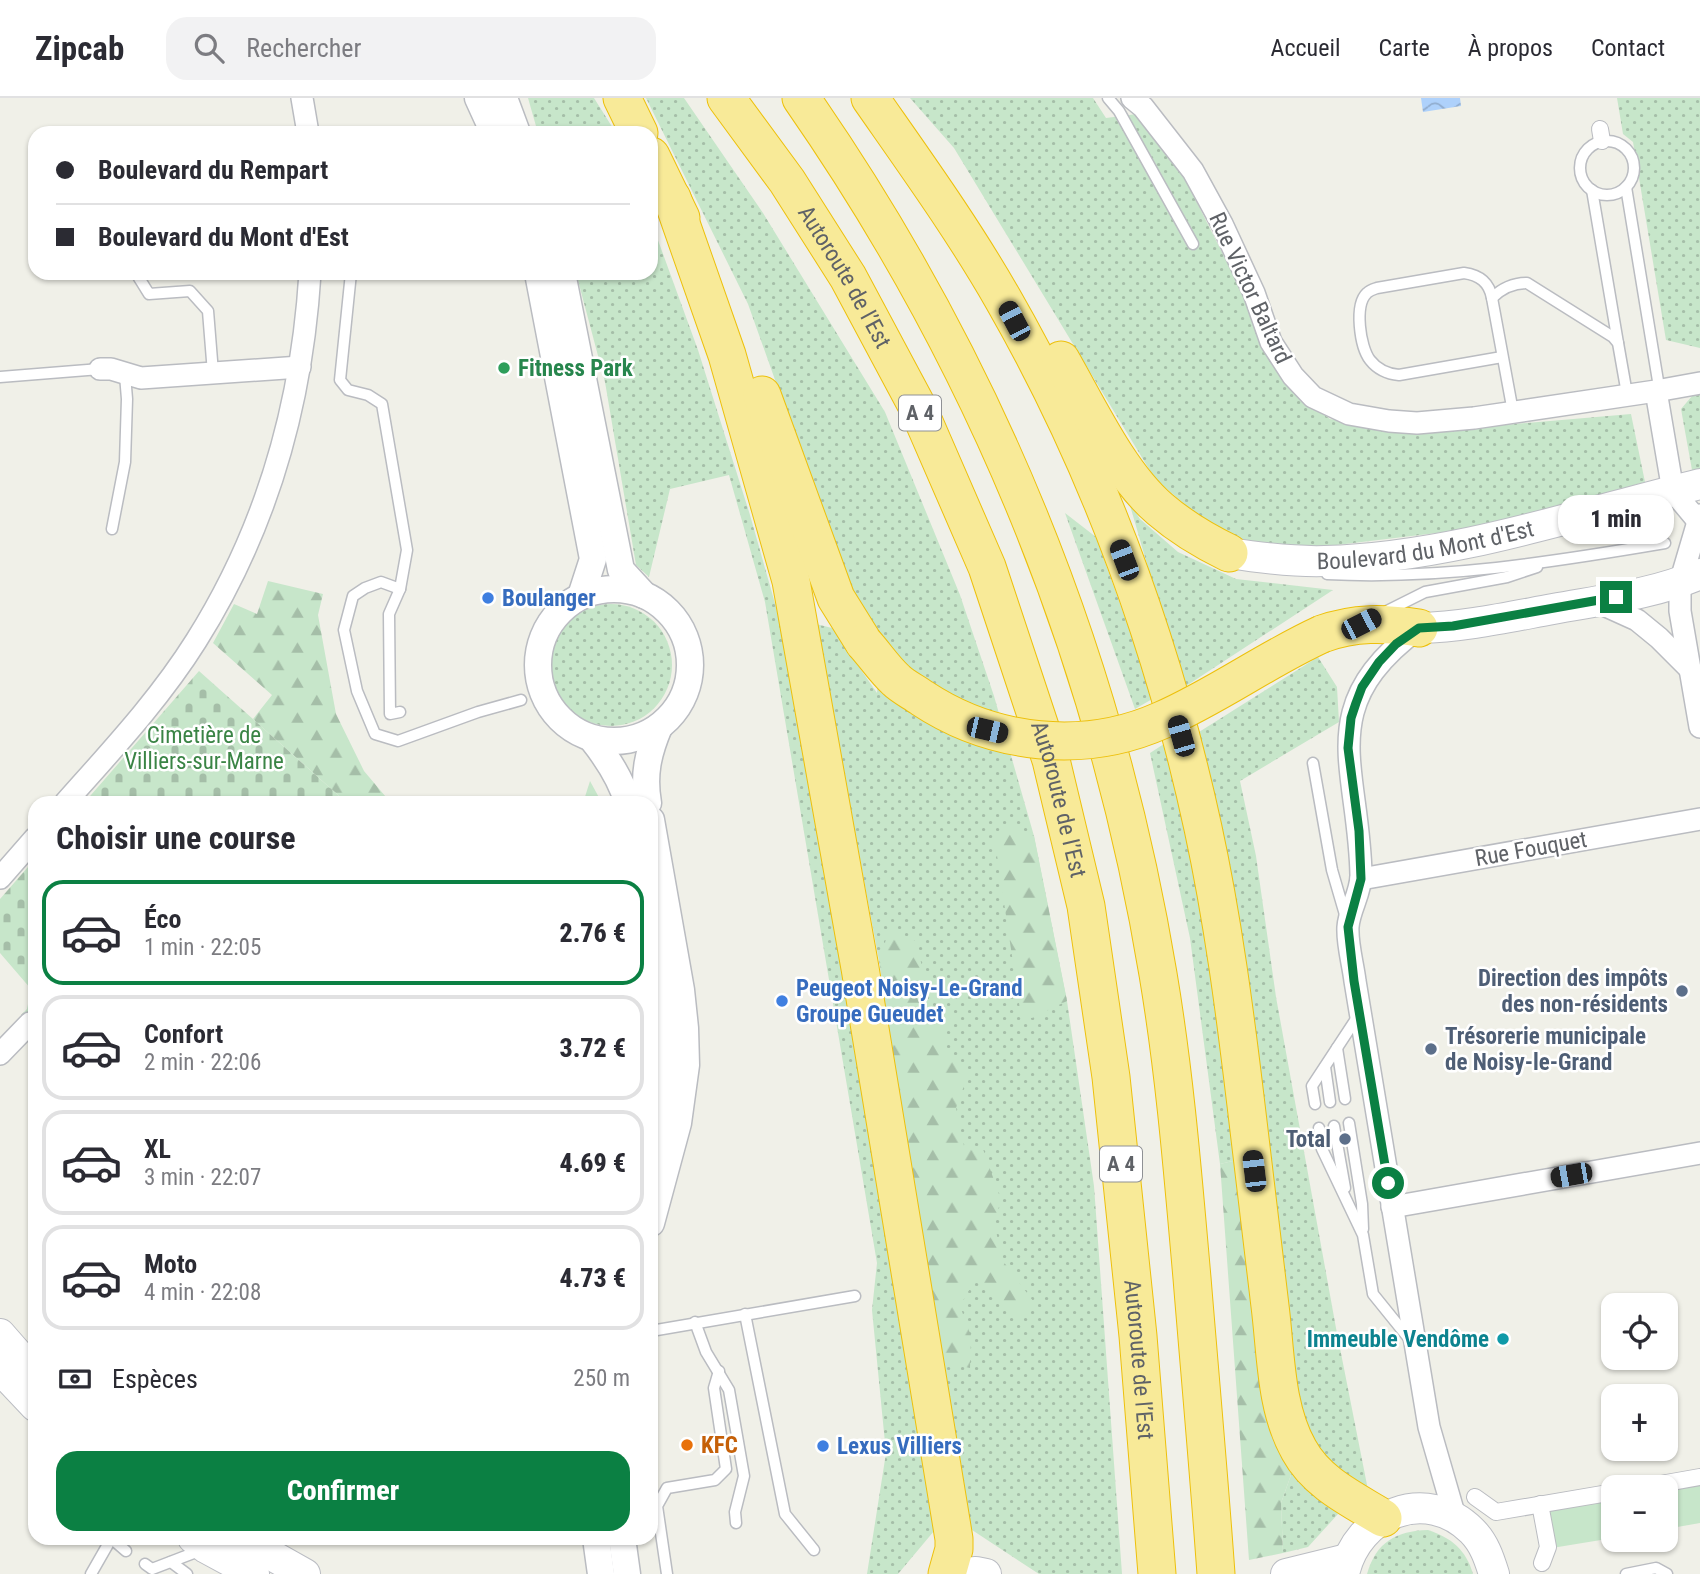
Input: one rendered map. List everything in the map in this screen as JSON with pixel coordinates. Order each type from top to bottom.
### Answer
[{"type":"highway","points":[[622,98],[636,126]]},
{"type":"highway","name":"Autoroute de l’Est","points":[[726,98],[787,181],[848,277],[917,406],[987,567],[1051,760],[1086,906],[1110,1065],[1138,1335],[1157,1574]]},
{"type":"highway","name":"A 4","points":[[801,98],[883,222],[965,369],[1038,534],[1092,685],[1103,724],[1130,831],[1166,1024],[1186,1207],[1216,1574]]},
{"type":"highway","points":[[870,98],[945,205],[1005,303],[1079,447],[1124,560],[1168,690],[1201,819],[1219,911],[1242,1072],[1280,1388],[1292,1435],[1300,1453],[1325,1481],[1383,1518]]},
{"type":"highway","points":[[658,170],[751,366],[836,598],[864,643],[897,681],[942,711],[987,730],[1029,740],[1097,739],[1161,720],[1291,648],[1322,634],[1361,624],[1378,623],[1419,628]]},
{"type":"highway","points":[[672,198],[730,367],[790,581],[858,954],[954,1539],[947,1574]]},
{"type":"highway","points":[[945,205],[988,235],[1109,444],[1143,491],[1159,509],[1179,525],[1229,553]]},
{"type":"main road","name":"Boulevard du Mont d'Est","points":[[1229,553],[1296,561],[1367,559],[1492,537],[1686,488]]},
{"type":"main road","points":[[1419,628],[1453,626],[1595,601],[1693,575]]},
{"type":"main road","points":[[0,1334],[28,1366]]},
{"type":"main road","points":[[0,1369],[28,1399]]},
{"type":"main road","points":[[1286,1574],[1346,1566],[1356,1542],[1368,1528],[1383,1518],[1406,1510],[1465,1507],[1473,1532],[1487,1551],[1494,1574]]},
{"type":"main road","points":[[203,1545],[254,1574]]},
{"type":"main road","points":[[253,1545],[305,1574]]},
{"type":"main road","points":[[953,1574],[986,1574]]},
{"type":"street","points":[[302,98],[307,126]]},
{"type":"street","points":[[478,98],[491,126]]},
{"type":"street","points":[[504,98],[514,126]]},
{"type":"street","name":"Rue Victor Baltard","points":[[1132,98],[1143,107],[1193,171],[1222,224],[1254,293],[1271,342],[1293,376],[1313,397],[1349,414],[1389,421],[1428,422],[1513,412],[1700,383]]},
{"type":"street","points":[[71,796],[133,726],[196,641],[253,533],[290,416],[300,367],[309,280]]},
{"type":"street","points":[[539,280],[593,559],[581,596]]},
{"type":"street","points":[[563,280],[621,570],[644,595]]},
{"type":"street","points":[[100,369],[111,369],[141,378],[300,367]]},
{"type":"street","points":[[1656,391],[1686,488],[1699,518],[1693,575],[1680,611],[1700,727]]},
{"type":"street","points":[[624,589],[644,595],[664,607],[679,624],[688,648],[690,668],[686,691],[675,711],[659,727],[639,737],[618,741],[592,739],[575,731],[557,716],[544,696],[538,673],[540,650],[548,628],[562,609],[581,596],[602,590],[624,589]]},
{"type":"street","points":[[1595,601],[1637,621],[1659,638],[1690,669]]},
{"type":"street","points":[[1419,628],[1396,644],[1370,673],[1351,718],[1349,768],[1359,831],[1361,879],[1348,927],[1429,1427],[1465,1507],[1496,1511],[1601,1494]]},
{"type":"street","points":[[647,796],[645,769],[649,750],[659,727]]},
{"type":"street","points":[[592,739],[618,776],[625,796]]},
{"type":"street","name":"Rue Fouquet","points":[[1361,879],[1700,818]]},
{"type":"street","points":[[0,877],[28,846]]},
{"type":"street","points":[[658,860],[681,990],[686,1065],[678,1123],[658,1197]]},
{"type":"street","points":[[658,969],[666,1041],[663,1099],[658,1122]]},
{"type":"street","points":[[0,1054],[28,1025]]},
{"type":"street","points":[[1392,1207],[1700,1153]]},
{"type":"street","points":[[1678,1481],[1700,1477]]},
{"type":"street","points":[[1540,1504],[1548,1547],[1542,1563]]},
{"type":"street","points":[[597,1545],[601,1574]]},
{"type":"street","points":[[623,1545],[627,1574]]},
{"type":"lane","points":[[1108,98],[1119,111],[1193,244]]},
{"type":"lane","points":[[1601,135],[1620,144],[1633,158],[1633,177],[1626,187],[1613,195],[1604,195],[1592,190],[1584,181],[1580,165],[1587,149],[1601,135]]},
{"type":"lane","points":[[1626,187],[1658,381],[1656,391]]},
{"type":"lane","points":[[1592,190],[1627,394]]},
{"type":"lane","points":[[1503,357],[1399,375],[1391,374],[1376,366],[1364,349],[1359,316],[1361,304],[1367,293],[1377,288],[1464,273],[1484,280],[1492,298],[1503,357],[1513,412]]},
{"type":"lane","points":[[140,280],[149,294],[190,291],[208,311],[213,373]]},
{"type":"lane","points":[[350,280],[340,380],[348,390],[368,395],[382,404],[394,444],[412,549],[389,614],[390,714],[400,712]]},
{"type":"lane","points":[[1492,298],[1500,290],[1517,283],[1527,284],[1613,337],[1618,343]]},
{"type":"lane","points":[[0,377],[100,369]]},
{"type":"lane","points":[[112,529],[125,463],[125,375]]},
{"type":"lane","points":[[1229,553],[1264,566],[1313,574],[1418,574],[1556,561],[1665,543]]},
{"type":"lane","points":[[1361,624],[1425,592],[1507,577],[1556,561]]},
{"type":"lane","points":[[400,589],[381,582],[353,596],[344,630],[357,691],[375,734],[398,741],[478,712],[521,700]]},
{"type":"lane","points":[[1313,762],[1332,870],[1348,927]]},
{"type":"lane","points":[[1315,1104],[1312,1086],[1360,1013]]},
{"type":"lane","points":[[1337,1048],[1345,1099]]},
{"type":"lane","points":[[1325,1067],[1331,1102]]},
{"type":"lane","points":[[1349,1123],[1373,1294],[1415,1345]]},
{"type":"lane","points":[[1334,1126],[1347,1202]]},
{"type":"lane","points":[[1318,1128],[1322,1149],[1363,1236]]},
{"type":"lane","points":[[658,1330],[855,1296]]},
{"type":"lane","points":[[745,1314],[785,1514],[814,1550]]},
{"type":"lane","points":[[695,1322],[706,1352],[729,1390],[744,1476],[735,1512],[736,1523]]},
{"type":"lane","points":[[658,1504],[667,1488],[715,1480],[726,1469],[714,1388],[719,1371]]},
{"type":"lane","points":[[658,1513],[667,1574]]},
{"type":"lane","points":[[90,1574],[107,1545]]},
{"type":"lane","points":[[119,1545],[126,1550]]},
{"type":"lane","points":[[149,1569],[171,1562],[196,1545]]},
{"type":"lane","points":[[171,1562],[187,1574]]},
{"type":"lane","points":[[1626,1574],[1656,1568],[1667,1574]]},
{"type":"green space","points":[[528,98],[594,98],[612,126],[536,126]]},
{"type":"green space","points":[[646,98],[684,98],[763,213],[885,412],[960,595],[994,696],[1034,836],[1067,1001],[1094,1186],[1122,1574],[1039,1574],[969,1528],[929,1325],[880,966],[816,624],[832,628],[877,693],[882,635],[848,585],[748,304]]},
{"type":"green space","points":[[910,98],[1093,98],[1106,118],[1137,114],[1181,171],[1292,391],[1330,419],[1411,433],[1631,414],[1645,482],[1495,526],[1295,550],[1257,547],[1215,530],[1155,479],[954,148]]},
{"type":"green space","points":[[1617,98],[1700,98],[1700,348],[1666,340],[1633,142],[1623,134]]},
{"type":"green space","points":[[658,240],[698,350],[750,515],[796,678],[934,1531],[898,1574],[867,1574],[886,1453],[872,1310],[877,1263],[765,602],[729,475],[670,489],[649,577],[636,565],[605,382],[578,280],[658,280]]},
{"type":"green space","points":[[1700,395],[1700,469],[1692,470],[1681,409],[1692,396]]},
{"type":"green space","points":[[1129,502],[1140,519],[1178,552],[1236,579],[1333,590],[1183,688]]},
{"type":"green space","points":[[1065,513],[1096,537],[1154,698],[1135,709]]},
{"type":"green space","points":[[268,581],[323,594],[318,615],[336,714],[364,771],[385,796],[339,796],[253,719],[272,695],[213,643],[234,604],[257,614]]},
{"type":"green space","points":[[611,604],[634,609],[654,622],[667,642],[672,665],[667,688],[654,708],[634,721],[611,726],[588,721],[568,708],[555,688],[550,665],[555,642],[568,622],[588,609]]},
{"type":"green space","points":[[1318,657],[1337,687],[1339,722],[1240,781],[1256,856],[1276,997],[1369,1495],[1324,1465],[1300,1412],[1271,1156],[1248,985],[1218,816],[1199,732]]},
{"type":"green space","name":"Cimetière de Villiers-sur-Marne","points":[[199,671],[339,796],[90,796]]},
{"type":"green space","points":[[1167,742],[1206,901],[1237,1160],[1220,1164],[1190,938],[1150,753]]},
{"type":"green space","points":[[590,781],[598,796],[585,796]]},
{"type":"green space","points":[[1011,824],[1034,836],[1067,1001],[1032,1018],[1021,1016],[994,835]]},
{"type":"green space","points":[[28,867],[28,986],[0,953],[0,899]]},
{"type":"green space","points":[[888,929],[916,941],[924,975],[923,1011],[952,1015],[941,1050],[969,1072],[956,1108],[964,1146],[983,1149],[1001,1200],[994,1223],[1003,1261],[1033,1301],[1018,1319],[977,1276],[960,1306],[971,1336],[970,1368],[939,1361],[929,1325],[880,966]]},
{"type":"green space","points":[[28,1004],[28,1021],[21,1015]]},
{"type":"green space","points":[[1237,1160],[1268,1426],[1292,1472],[1281,1503],[1283,1553],[1249,1560],[1220,1164]]},
{"type":"green space","points":[[1292,1472],[1338,1514],[1308,1547],[1283,1553],[1281,1503]]},
{"type":"green space","points":[[1700,1485],[1700,1523],[1678,1527],[1678,1489]]},
{"type":"green space","points":[[1601,1502],[1601,1540],[1552,1548],[1546,1511]]},
{"type":"green space","points":[[1428,1530],[1457,1546],[1473,1574],[1367,1574],[1376,1554],[1389,1540],[1406,1533]]},
{"type":"water","points":[[1421,98],[1460,98],[1461,106],[1423,112]]},
{"type":"place","name":"Fitness Park","points":[[504,368]]},
{"type":"place","name":"Boulanger","points":[[488,598]]},
{"type":"place","name":"Direction des impôts des non-résidents","points":[[1682,991]]},
{"type":"place","name":"Peugeot Noisy-Le-Grand Groupe Gueudet","points":[[782,1001]]},
{"type":"place","name":"Trésorerie municipale de Noisy-le-Grand","points":[[1431,1049]]},
{"type":"place","name":"Total","points":[[1345,1139]]},
{"type":"place","name":"Immeuble Vendôme","points":[[1503,1339]]},
{"type":"place","name":"KFC","points":[[687,1445]]},
{"type":"place","name":"Lexus Villiers","points":[[823,1446]]},
{"type":"route","points":[[1388,1183],[1354,981],[1348,927],[1361,879],[1359,831],[1348,748],[1351,718],[1362,687],[1370,673],[1396,644],[1419,628],[1453,626],[1616,597]]}]
